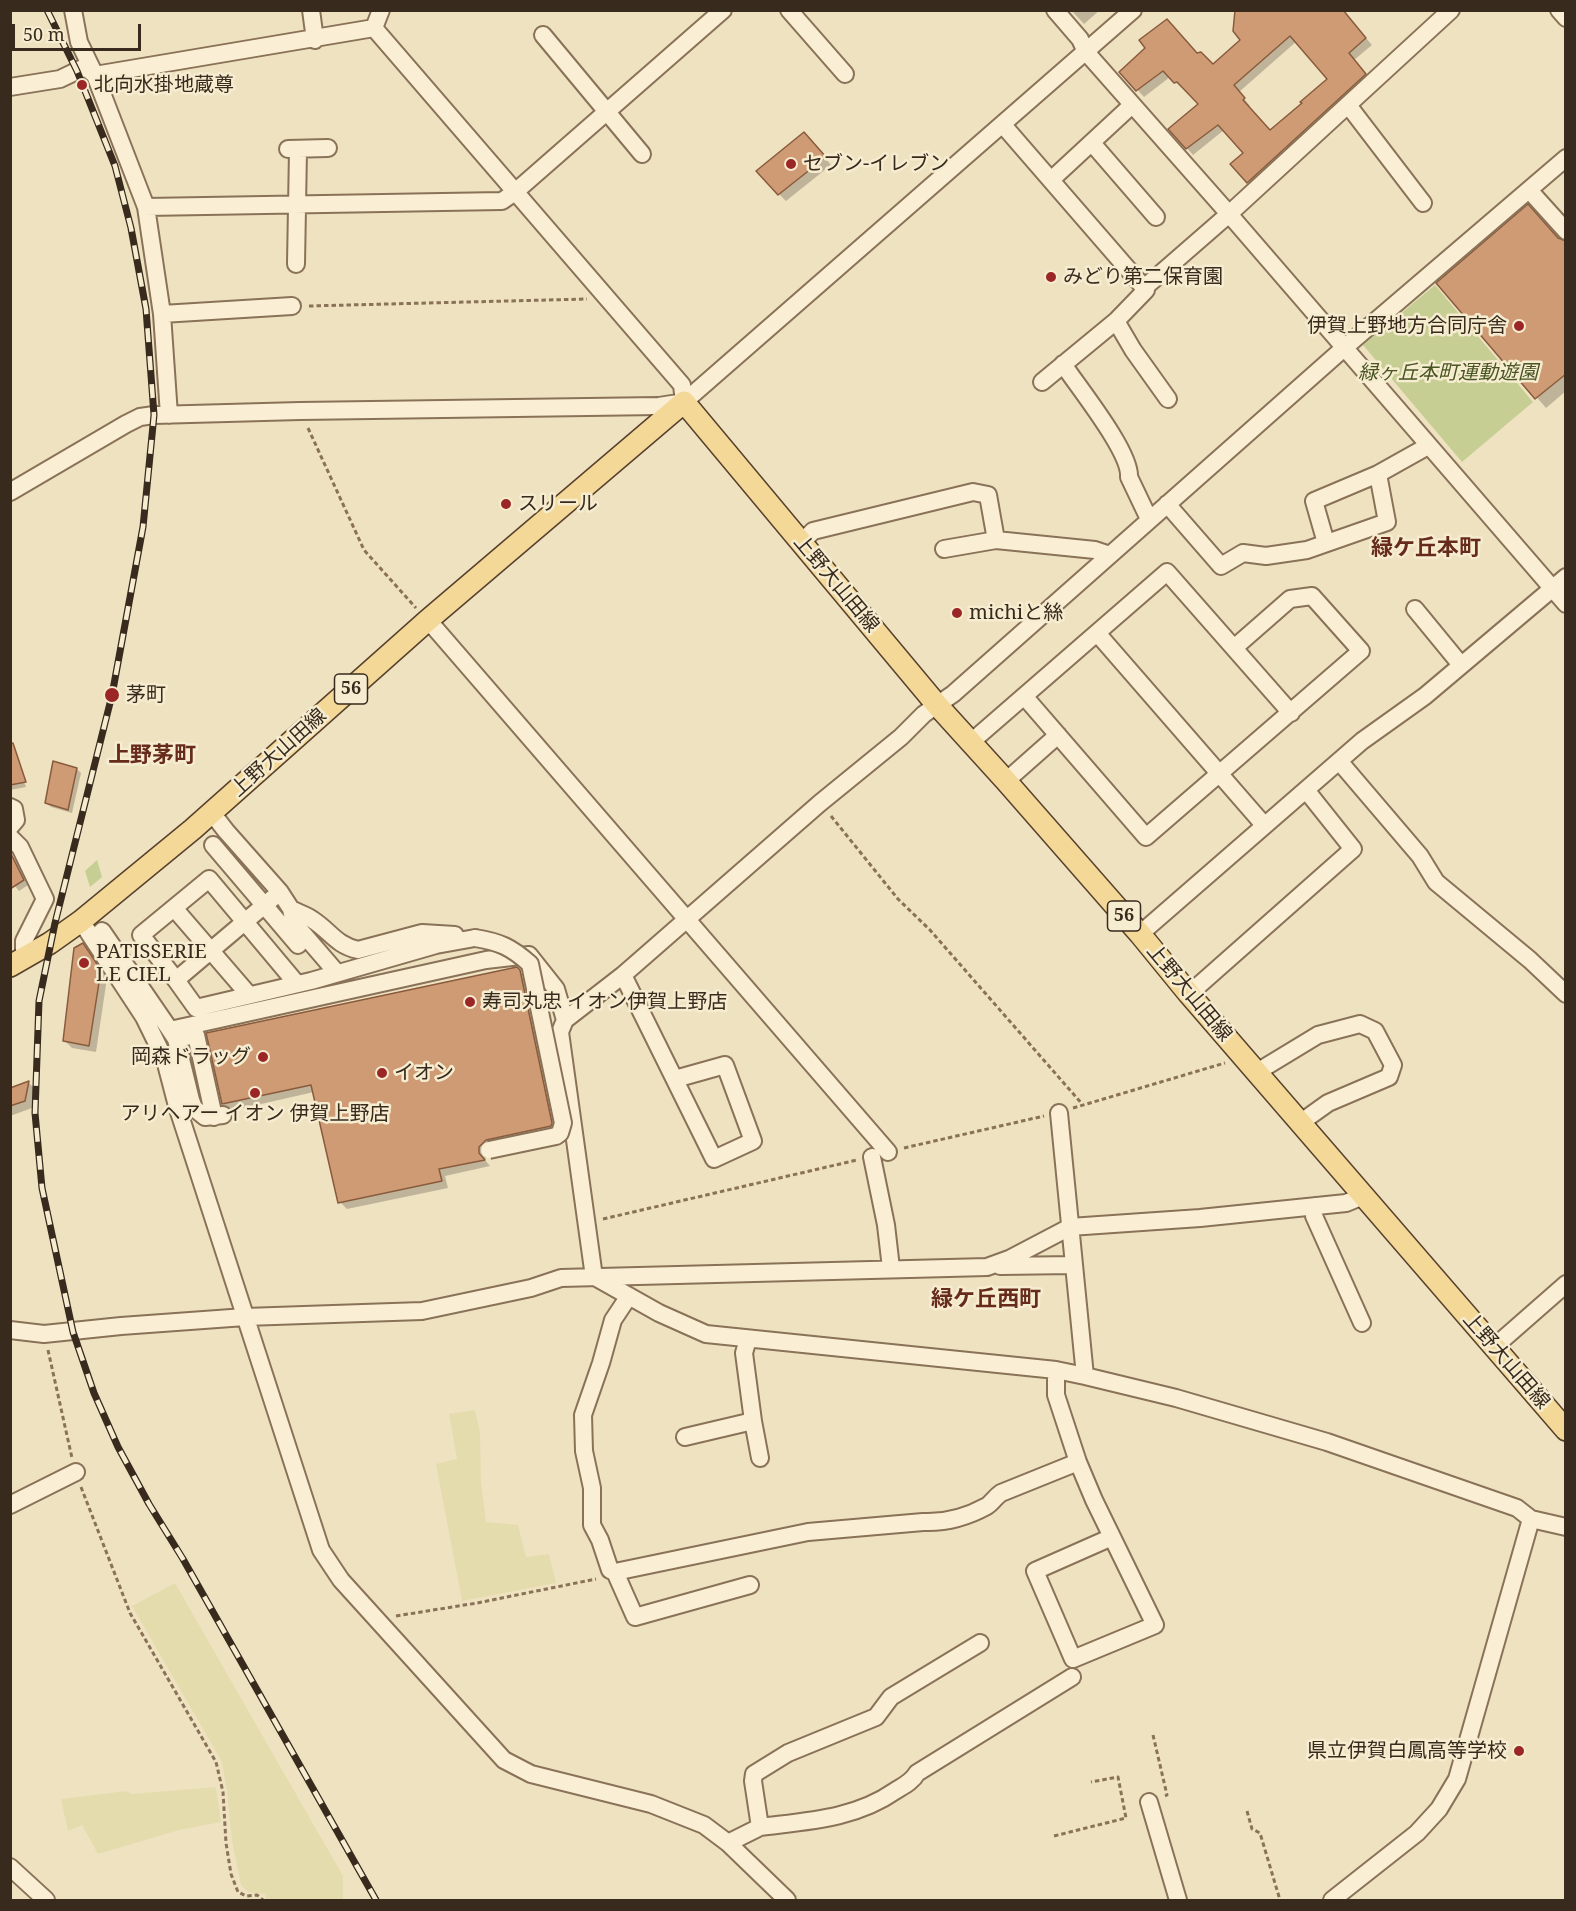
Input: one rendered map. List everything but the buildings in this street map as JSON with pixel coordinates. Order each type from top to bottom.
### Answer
[{"type":"main road","name":"上野大山田線","points":[[19,962],[81,921],[212,813],[428,620],[684,402],[937,705],[1140,934],[1493,1348],[1566,1430]]},
{"type":"street","points":[[73,10],[79,42],[95,75],[146,207],[162,314],[169,415]]},
{"type":"street","points":[[311,10],[315,40]]},
{"type":"street","points":[[374,28],[381,10]]},
{"type":"street","points":[[146,207],[502,201],[723,10]]},
{"type":"street","points":[[789,10],[845,74]]},
{"type":"street","points":[[1055,10],[1080,39],[1086,52],[1566,604]]},
{"type":"street","points":[[10,492],[140,417],[300,411],[659,406],[684,402],[1133,10]]},
{"type":"street","points":[[1144,288],[1229,214],[1451,10]]},
{"type":"street","points":[[1559,10],[1566,18]]},
{"type":"street","points":[[10,87],[60,79],[85,67],[95,75],[315,40],[374,28]]},
{"type":"street","points":[[374,28],[682,385],[684,402]]},
{"type":"street","points":[[543,35],[642,154]]},
{"type":"street","points":[[1051,180],[1132,105]]},
{"type":"street","points":[[1348,105],[1423,203]]},
{"type":"street","points":[[1003,125],[1146,290],[1116,321],[1042,382]]},
{"type":"street","points":[[1092,143],[1156,217]]},
{"type":"street","points":[[296,264],[293,149],[328,148]]},
{"type":"street","points":[[594,1277],[560,1032],[566,1020],[623,975],[820,803],[962,686],[1344,348],[1566,158]]},
{"type":"street","points":[[1529,190],[1566,231]]},
{"type":"street","points":[[162,314],[292,306]]},
{"type":"street","points":[[1116,321],[1133,350],[1168,399]]},
{"type":"street","points":[[1063,364],[1123,452],[1130,471],[1129,477],[1149,519]]},
{"type":"street","points":[[1326,543],[1314,501],[1378,474],[1428,446]]},
{"type":"street","points":[[1167,504],[1221,566],[1243,553],[1266,556],[1307,550],[1387,522],[1378,474]]},
{"type":"street","points":[[802,542],[813,531],[973,492],[987,495],[996,540]]},
{"type":"street","points":[[944,549],[996,540],[1095,550],[1110,555]]},
{"type":"street","points":[[970,743],[1167,572],[1291,713]]},
{"type":"street","points":[[1140,934],[1362,741],[1425,696],[1566,577]]},
{"type":"street","points":[[1024,696],[1146,837],[1361,651],[1312,596],[1290,599],[1234,648]]},
{"type":"street","points":[[1415,609],[1461,665]]},
{"type":"street","points":[[428,620],[686,919],[880,1154],[891,1268]]},
{"type":"street","points":[[1097,633],[1264,825]]},
{"type":"street","points":[[1006,781],[1058,735]]},
{"type":"street","points":[[1339,761],[1420,856],[1436,882],[1530,960],[1566,994]]},
{"type":"street","points":[[1189,994],[1353,849],[1306,790]]},
{"type":"street","points":[[10,807],[14,810],[16,820],[10,826]]},
{"type":"street","points":[[212,813],[280,892],[291,909],[294,923],[318,979]]},
{"type":"street","points":[[10,837],[20,847],[45,899],[24,941],[24,949],[19,962]]},
{"type":"street","points":[[213,845],[255,914],[318,979]]},
{"type":"street","points":[[343,992],[318,979],[255,914],[209,879],[141,934],[196,1008],[318,979],[435,945],[475,938]]},
{"type":"street","points":[[176,980],[280,892]]},
{"type":"street","points":[[174,908],[249,995]]},
{"type":"street","points":[[291,909],[313,920],[348,948],[358,950],[422,933],[496,941],[515,951],[530,964],[563,1123],[560,1133],[556,1136],[489,1150]]},
{"type":"street","points":[[81,921],[144,1017],[165,1060],[177,1106],[321,1550],[341,1580],[504,1760],[531,1774],[651,1804],[704,1826],[728,1843],[787,1900]]},
{"type":"street","points":[[102,931],[173,1034],[195,1108],[204,1117],[219,1116],[196,1035],[173,1034]]},
{"type":"street","points":[[173,1034],[486,960],[529,955],[556,989],[566,1020]]},
{"type":"street","points":[[623,975],[714,1159],[753,1142],[725,1065],[675,1079]]},
{"type":"street","points":[[1257,1072],[1318,1035],[1360,1024],[1375,1031],[1392,1065],[1389,1077],[1328,1103],[1300,1123]]},
{"type":"street","points":[[1059,1113],[1085,1376]]},
{"type":"street","points":[[987,1267],[1009,1259],[1070,1227],[1200,1218],[1346,1203],[1363,1196]]},
{"type":"street","points":[[1315,1206],[1314,1216],[1362,1323]]},
{"type":"street","points":[[10,1330],[44,1334],[245,1317],[422,1311],[531,1288],[561,1278],[1074,1265]]},
{"type":"street","points":[[594,1277],[659,1313],[706,1334],[1056,1370],[1176,1398],[1327,1442],[1517,1508],[1531,1519],[1566,1527]]},
{"type":"street","points":[[1493,1348],[1566,1284]]},
{"type":"street","points":[[629,1296],[613,1320],[602,1363],[583,1415],[584,1451],[592,1488],[592,1525],[600,1540],[610,1570],[615,1572],[808,1532],[922,1522],[939,1523],[989,1505],[994,1497],[1001,1493],[1078,1462]]},
{"type":"street","points":[[748,1339],[744,1353],[760,1458]]},
{"type":"street","points":[[1056,1370],[1056,1395],[1078,1462],[1155,1625],[1073,1659],[1035,1571],[1112,1537]]},
{"type":"street","points":[[685,1437],[753,1421]]},
{"type":"street","points":[[10,1505],[75,1472]]},
{"type":"street","points":[[1332,1900],[1417,1833],[1439,1809],[1457,1779],[1531,1519]]},
{"type":"street","points":[[615,1572],[635,1617],[750,1585]]},
{"type":"street","points":[[760,1827],[754,1774],[788,1753],[876,1717],[891,1697],[980,1643]]},
{"type":"street","points":[[728,1843],[760,1827],[831,1818],[880,1802],[913,1779],[917,1773],[1072,1677]]},
{"type":"street","points":[[1149,1802],[1178,1900]]},
{"type":"street","points":[[10,1867],[46,1900]]},
{"type":"path","points":[[292,306],[607,298]]},
{"type":"path","points":[[300,411],[364,550],[428,620]]},
{"type":"path","points":[[820,803],[898,899],[930,930],[1083,1105]]},
{"type":"path","points":[[587,1223],[1059,1113],[1227,1063],[1241,1053]]},
{"type":"path","points":[[44,1334],[75,1472],[130,1613],[216,1762],[223,1792],[226,1843],[231,1874],[238,1892],[246,1896],[257,1895],[262,1900]]},
{"type":"path","points":[[375,1619],[477,1604],[606,1576],[615,1572]]},
{"type":"path","points":[[1149,1802],[1167,1795],[1153,1735]]},
{"type":"path","points":[[1054,1836],[1126,1818],[1118,1777],[1091,1782]]},
{"type":"path","points":[[1247,1811],[1252,1829],[1260,1833],[1280,1900]]},
{"type":"shaded area","points":[[475,1410],[480,1433],[481,1483],[486,1522],[518,1525],[526,1557],[549,1554],[556,1583],[462,1601],[436,1464],[457,1459],[449,1414]]},
{"type":"shaded area","points":[[175,1583],[343,1876],[343,1900],[266,1900],[265,1894],[248,1892],[241,1885],[232,1841],[222,1762],[132,1606]]},
{"type":"shaded area","points":[[216,1787],[221,1822],[179,1830],[98,1854],[82,1825],[68,1831],[61,1799],[127,1791],[131,1794]]},
{"type":"green space","name":"緑ヶ丘本町運動遊園","points":[[1435,285],[1533,402],[1462,462],[1363,345]]},
{"type":"green space","points":[[97,860],[102,877],[90,887],[85,871]]},
{"type":"railway","points":[[47,10],[77,71],[115,166],[131,228],[146,309],[154,415],[143,527],[112,695],[55,923],[39,1001],[35,1113],[42,1188],[73,1332],[94,1393],[118,1447],[376,1900]]},
{"type":"place","name":"北向水掛地蔵尊","points":[[82,85]]},
{"type":"place","name":"セブン-イレブン","points":[[791,164]]},
{"type":"place","name":"みどり第二保育園","points":[[1051,277]]},
{"type":"place","name":"伊賀上野地方合同庁舎","points":[[1519,326]]},
{"type":"place","name":"スリール","points":[[506,504]]},
{"type":"place","name":"michiと絲","points":[[957,613]]},
{"type":"place","name":"茅町","points":[[112,695]]},
{"type":"place","name":"PATISSERIE LE CIEL","points":[[84,963]]},
{"type":"place","name":"寿司丸忠 イオン伊賀上野店","points":[[470,1002]]},
{"type":"place","name":"岡森ドラッグ","points":[[263,1057]]},
{"type":"place","name":"イオン","points":[[382,1073]]},
{"type":"place","name":"アリヘアー イオン 伊賀上野店","points":[[255,1093]]},
{"type":"place","name":"県立伊賀白鳳高等学校","points":[[1519,1751]]},
{"type":"district","name":"緑ケ丘本町","points":[[1426,549]]},
{"type":"district","name":"上野茅町","points":[[152,756]]},
{"type":"district","name":"緑ケ丘西町","points":[[986,1300]]}]
